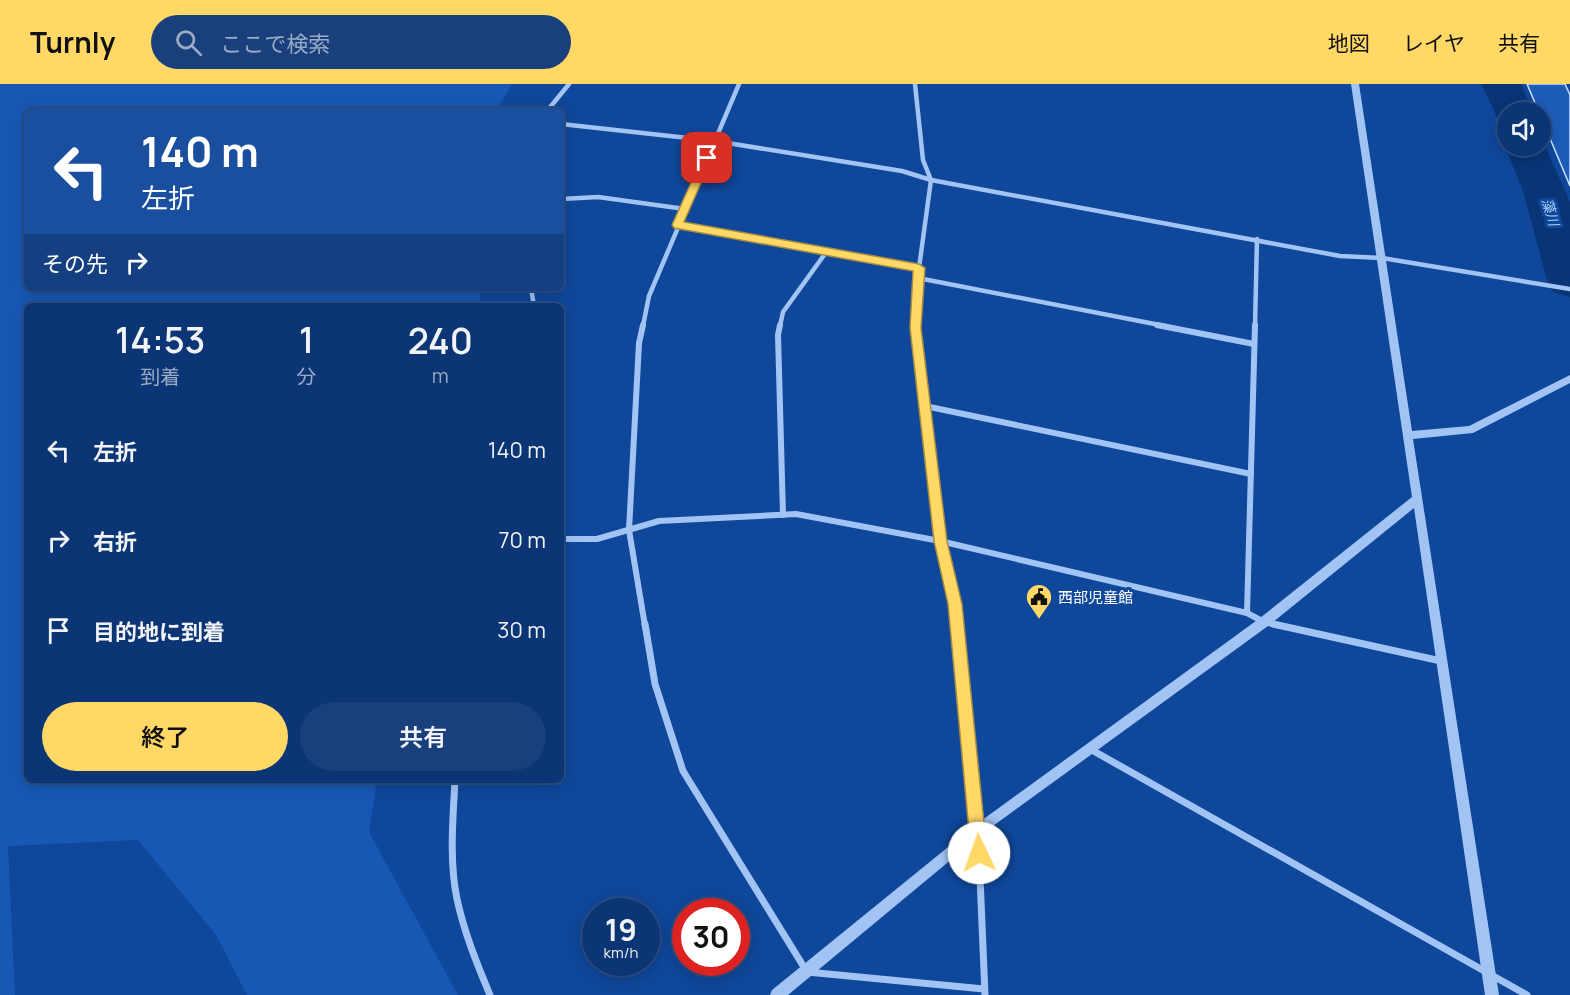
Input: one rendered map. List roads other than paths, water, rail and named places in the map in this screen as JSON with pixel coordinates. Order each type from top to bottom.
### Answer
[{"type":"street","points":[[550,108],[569,84]]},
{"type":"street","points":[[739,84],[649,296],[639,343],[629,530],[655,684],[683,771],[807,972]]},
{"type":"street","points":[[807,972],[985,992],[978,830],[955,604],[940,541],[915,328],[919,268],[931,180],[923,160],[915,84]]},
{"type":"street","points":[[1355,84],[1492,995]]},
{"type":"street","points":[[564,124],[715,141],[902,171],[931,180],[1340,256],[1382,258],[1570,289]]},
{"type":"street","points":[[564,198],[598,196],[685,209]]},
{"type":"street","points":[[678,225],[919,268]]},
{"type":"street","points":[[1247,613],[1257,239]]},
{"type":"street","points":[[783,515],[778,335],[783,312],[827,251]]},
{"type":"street","points":[[918,278],[1254,344]]},
{"type":"street","points":[[1408,435],[1470,430],[1570,379]]},
{"type":"street","points":[[925,406],[1251,474]]},
{"type":"street","points":[[777,995],[978,830],[1264,622],[1417,498]]},
{"type":"street","points":[[564,539],[597,539],[659,521],[796,514],[940,541],[1247,613],[1264,622],[1441,661]]},
{"type":"street","points":[[1090,749],[1527,995]]},
{"type":"street","points":[[455,783],[452,840],[457,899],[474,956],[490,995]]},
{"type":"waterway","name":"藻川","points":[[1501,84],[1509,102]]},
{"type":"waterway","name":"藻川","points":[[1530,156],[1545,191],[1570,280]]},
{"type":"place","name":"西部児童館","points":[[1039,620]]}]
